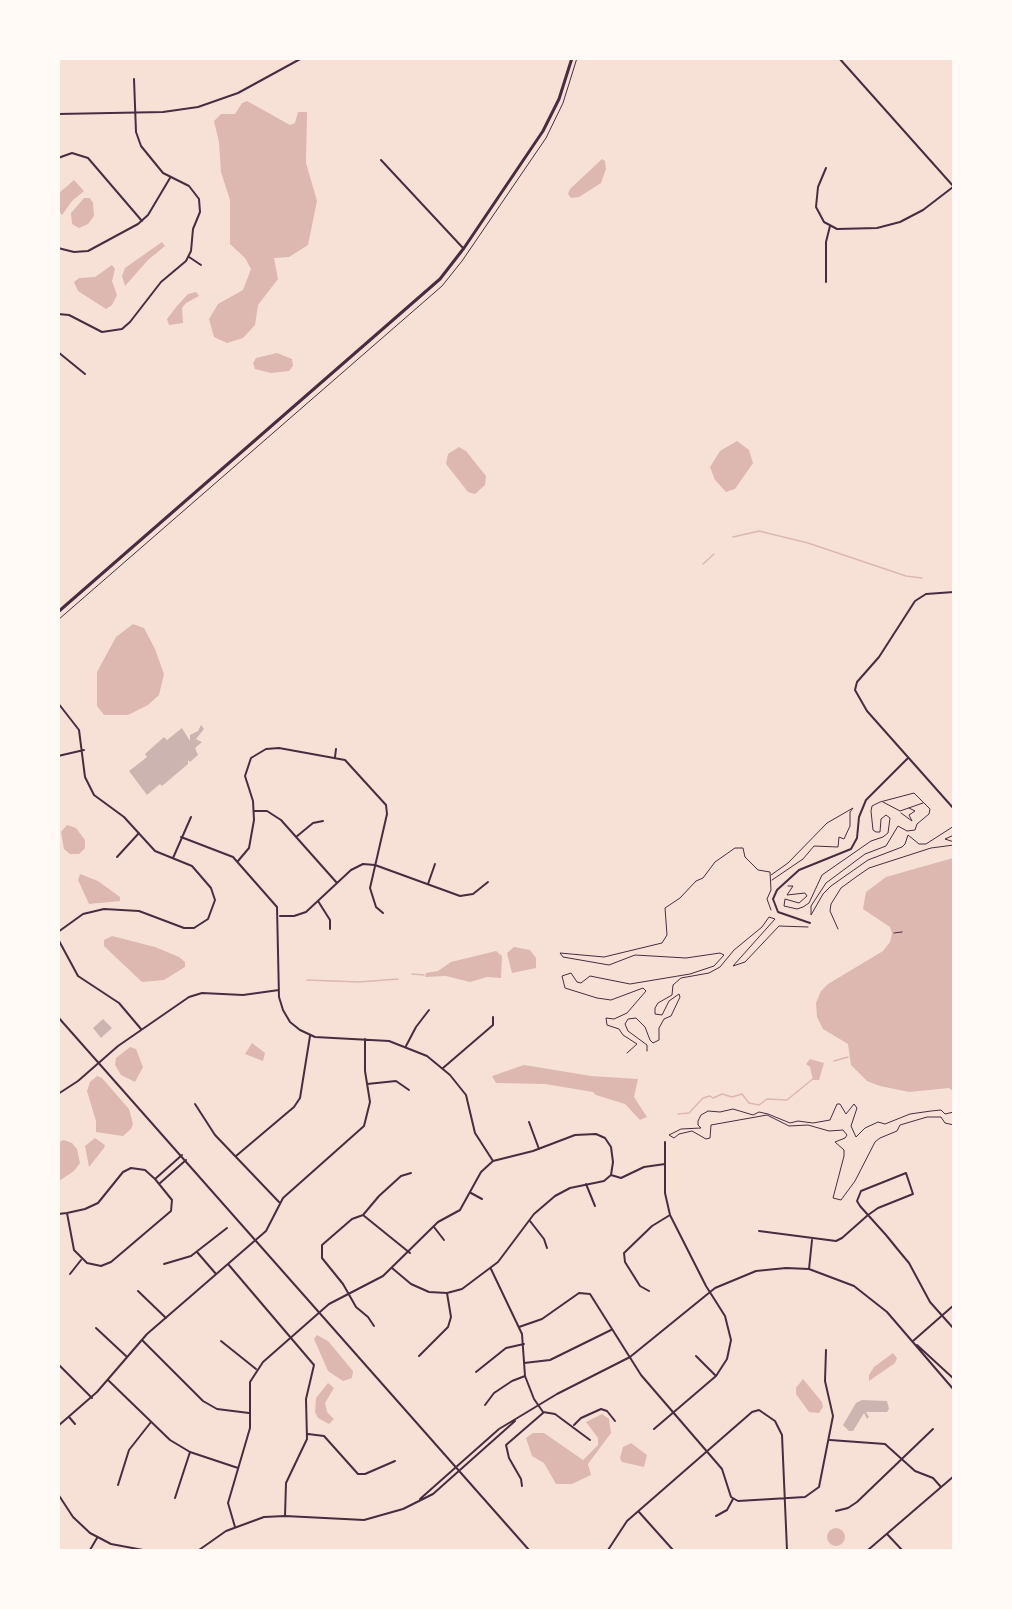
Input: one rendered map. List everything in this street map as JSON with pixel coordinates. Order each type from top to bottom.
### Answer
[{"type":"main road","points":[[58,612],[427,292],[464,248],[545,127],[559,99],[572,58]]},
{"type":"street","points":[[293,58],[296,62]]},
{"type":"street","points":[[58,114],[173,111],[217,102],[302,58]]},
{"type":"street","points":[[826,168],[821,176],[815,202],[818,214],[830,226],[869,229],[893,224],[921,211],[953,187],[839,58]]},
{"type":"street","points":[[58,314],[69,315],[102,332],[122,329],[161,282],[189,257],[192,249],[192,229],[200,212],[200,202],[192,188],[170,178],[141,146],[135,112],[134,79]]},
{"type":"street","points":[[58,159],[72,153],[88,158],[142,221]]},
{"type":"street","points":[[381,160],[464,248]]},
{"type":"street","points":[[58,248],[74,252],[92,250],[142,221],[170,178]]},
{"type":"street","points":[[826,282],[826,246],[830,226]]},
{"type":"street","points":[[189,257],[201,265]]},
{"type":"street","points":[[58,352],[85,374]]},
{"type":"street","points":[[954,592],[926,594],[916,600],[879,657],[859,679],[855,689],[860,703],[954,809]]},
{"type":"street","points":[[58,703],[77,725],[84,750],[85,776],[92,792],[105,805],[123,816],[157,852],[192,866],[212,890],[213,908],[201,925],[186,928],[139,911],[102,909],[82,914],[58,932]]},
{"type":"street","points":[[238,861],[250,843],[255,811],[245,772],[249,761],[258,753],[279,748],[335,757],[353,765],[386,805],[387,814],[371,894],[376,907],[383,913]]},
{"type":"street","points":[[335,757],[336,748]]},
{"type":"street","points":[[58,756],[84,750]]},
{"type":"street","points":[[810,923],[778,912],[773,899],[777,890],[799,870],[837,856],[853,846],[859,817],[866,800],[908,758]]},
{"type":"street","points":[[255,811],[272,813],[337,884]]},
{"type":"street","points":[[173,858],[191,817]]},
{"type":"street","points":[[296,837],[313,823],[323,820]]},
{"type":"street","points":[[117,857],[139,833]]},
{"type":"street","points":[[181,837],[224,852],[238,861],[275,903],[280,916],[277,956],[279,990],[286,1016],[295,1026],[310,1036],[389,1041],[427,1056],[443,1068],[466,1095],[476,1133],[493,1161]]},
{"type":"street","points":[[280,916],[299,915],[356,867],[363,864],[375,865],[466,896],[476,893],[488,882]]},
{"type":"street","points":[[428,884],[435,864]]},
{"type":"street","points":[[318,901],[330,920],[330,929]]},
{"type":"street","points":[[58,939],[79,977],[119,1003],[142,1029]]},
{"type":"street","points":[[58,1094],[142,1029],[194,995],[243,994],[279,990]]},
{"type":"street","points":[[406,1046],[416,1027],[429,1010]]},
{"type":"street","points":[[58,1017],[529,1551]]},
{"type":"street","points":[[443,1068],[493,1025],[493,1017]]},
{"type":"street","points":[[237,1156],[294,1107],[300,1098],[310,1036]]},
{"type":"street","points":[[58,1426],[92,1398],[141,1340],[256,1240],[269,1226],[279,1202],[364,1126],[369,1109],[365,1039]]},
{"type":"street","points":[[367,1084],[396,1081],[409,1090]]},
{"type":"street","points":[[195,1104],[215,1135],[279,1202]]},
{"type":"street","points":[[530,1122],[539,1149]]},
{"type":"street","points":[[235,1527],[228,1503],[249,1434],[249,1390],[256,1369],[320,1312],[348,1294],[370,1285],[410,1252],[434,1227],[460,1210],[481,1172],[493,1161],[539,1149],[575,1135],[601,1136],[611,1147],[613,1162],[611,1175],[604,1181],[586,1184],[555,1196],[543,1204],[491,1269],[462,1289],[447,1293],[422,1290],[392,1268]]},
{"type":"street","points":[[654,1429],[716,1377],[727,1359],[731,1335],[725,1314],[710,1292],[670,1215],[666,1195],[665,1142]]},
{"type":"street","points":[[155,1179],[182,1155]]},
{"type":"street","points":[[159,1184],[186,1160]]},
{"type":"street","points":[[611,1175],[621,1178],[644,1167],[665,1164]]},
{"type":"street","points":[[58,1214],[85,1209],[98,1203],[126,1169],[140,1168],[155,1179],[172,1200],[169,1214],[111,1262],[96,1266],[81,1260],[72,1246],[67,1213]]},
{"type":"street","points":[[374,1326],[322,1258],[320,1251],[324,1242],[352,1219],[363,1215],[376,1198],[401,1176],[411,1173]]},
{"type":"street","points":[[759,1231],[812,1240],[836,1241],[868,1215],[882,1205],[913,1194],[906,1173],[859,1193],[858,1203],[868,1215],[909,1263],[941,1316],[954,1329]]},
{"type":"street","points":[[586,1184],[595,1206]]},
{"type":"street","points":[[471,1193],[482,1198]]},
{"type":"street","points":[[363,1215],[410,1252]]},
{"type":"street","points":[[650,1291],[641,1286],[625,1263],[624,1253],[652,1226],[670,1215]]},
{"type":"street","points":[[530,1221],[544,1239],[547,1248]]},
{"type":"street","points":[[434,1227],[444,1240]]},
{"type":"street","points":[[164,1264],[190,1257],[227,1228]]},
{"type":"street","points":[[809,1269],[812,1240]]},
{"type":"street","points":[[197,1252],[216,1274]]},
{"type":"street","points":[[70,1274],[81,1260]]},
{"type":"street","points":[[228,1264],[314,1365],[306,1399],[308,1434],[305,1448],[286,1483],[285,1516]]},
{"type":"street","points":[[420,1499],[499,1429],[538,1405],[630,1357],[710,1292],[734,1279],[756,1271],[786,1268],[809,1269],[837,1277],[863,1291],[880,1305],[954,1390]]},
{"type":"street","points":[[491,1269],[519,1327],[524,1344],[525,1376],[543,1413]]},
{"type":"street","points":[[138,1291],[166,1318]]},
{"type":"street","points":[[519,1327],[541,1319],[577,1294],[585,1292],[592,1297],[630,1357],[724,1473],[733,1499],[727,1510],[716,1516]]},
{"type":"street","points":[[420,1356],[448,1328],[451,1312],[447,1293]]},
{"type":"street","points":[[913,1341],[954,1305]]},
{"type":"street","points":[[96,1328],[126,1356]]},
{"type":"street","points":[[524,1363],[550,1360],[611,1330]]},
{"type":"street","points":[[141,1340],[203,1401],[218,1409],[249,1413]]},
{"type":"street","points":[[221,1341],[256,1369]]},
{"type":"street","points":[[913,1341],[954,1379]]},
{"type":"street","points":[[476,1372],[506,1348],[524,1344]]},
{"type":"street","points":[[733,1499],[807,1497],[819,1487],[830,1440],[833,1412],[825,1381],[826,1350]]},
{"type":"street","points":[[696,1356],[716,1377]]},
{"type":"street","points":[[58,1364],[92,1398]]},
{"type":"street","points":[[485,1405],[495,1393],[512,1381],[525,1376]]},
{"type":"street","points":[[108,1380],[170,1440],[190,1452],[238,1468]]},
{"type":"street","points":[[574,1425],[582,1417],[601,1409],[606,1410],[615,1421]]},
{"type":"street","points":[[608,1551],[622,1526],[638,1511],[754,1411],[763,1411],[776,1422],[782,1434],[787,1551]]},
{"type":"street","points":[[522,1486],[522,1479],[509,1458],[506,1444],[543,1413],[552,1412],[574,1425],[590,1440]]},
{"type":"street","points":[[69,1417],[75,1424]]},
{"type":"street","points":[[199,1551],[235,1527],[264,1517],[372,1519],[403,1509],[434,1494],[517,1419]]},
{"type":"street","points":[[118,1485],[129,1450],[151,1422]]},
{"type":"street","points":[[836,1511],[848,1508],[857,1502],[933,1430]]},
{"type":"street","points":[[308,1434],[324,1436],[358,1474],[365,1474],[395,1461]]},
{"type":"street","points":[[830,1440],[882,1443],[915,1471],[933,1478],[941,1487]]},
{"type":"street","points":[[175,1498],[190,1452]]},
{"type":"street","points":[[868,1551],[954,1476]]},
{"type":"street","points":[[58,1494],[78,1523],[97,1538],[111,1544],[142,1550]]},
{"type":"street","points":[[638,1511],[673,1551]]},
{"type":"street","points":[[887,1534],[902,1551]]},
{"type":"street","points":[[90,1551],[97,1538]]},
{"type":"street","points":[[379,1551],[394,1551]]},
{"type":"path","points":[[58,620],[442,286],[462,261],[549,133],[567,94],[578,58]]},
{"type":"path","points":[[784,889],[789,885],[793,886],[786,893],[788,896],[793,893],[808,895],[799,903],[785,899],[783,904],[785,908],[797,909],[809,903],[822,875],[871,840],[879,839],[888,832],[890,818],[886,815],[879,823],[880,832],[873,830],[872,806],[914,793],[930,808],[915,830],[908,831],[898,826],[885,846],[866,854],[826,883],[811,906],[810,914],[813,914],[823,894],[831,886],[868,860],[902,847],[908,835],[918,844],[926,844],[954,826]]},
{"type":"path","points":[[883,802],[912,821],[909,815],[915,811],[907,807]]},
{"type":"path","points":[[900,811],[925,802]]},
{"type":"path","points":[[770,881],[803,859],[814,846],[838,847],[839,837],[844,839],[850,826],[850,812],[853,808],[834,817],[788,863],[771,875],[770,881],[768,899],[771,910]]},
{"type":"path","points":[[954,835],[945,839],[954,842]]},
{"type":"path","points":[[838,928],[830,911],[831,904],[842,888],[856,877],[869,868],[931,848],[954,845]]},
{"type":"path","points":[[627,1053],[637,1044],[623,1035],[619,1029],[607,1025],[606,1018],[614,1019],[627,1013],[646,991],[643,988],[611,1000],[597,998],[565,988],[562,976],[571,973],[576,982],[581,983],[590,976],[630,984],[690,974],[714,966],[724,956],[720,953],[686,958],[635,955],[609,965],[563,957],[560,954],[604,957],[662,943],[667,935],[665,908],[680,898],[696,880],[703,878],[715,862],[735,848],[743,848],[745,857],[752,861],[753,866],[771,875]]},
{"type":"path","points":[[646,1051],[647,1045],[628,1031],[626,1024],[628,1019],[636,1018],[645,1027],[650,1040],[653,1042],[659,1040],[658,1028],[664,1019],[671,1016],[680,997],[679,994],[669,1001],[663,1015],[655,1014],[655,1008],[658,1003],[672,995],[673,985],[681,978],[709,973],[720,967],[730,954],[756,933],[769,917],[775,919],[734,966],[745,963],[779,926],[804,929],[810,923]]},
{"type":"path","points":[[894,933],[902,932]]},
{"type":"path","points":[[954,1112],[945,1114],[941,1110],[931,1110],[910,1114],[885,1124],[878,1122],[865,1128],[856,1137],[850,1126],[857,1108],[854,1104],[846,1114],[843,1113],[840,1104],[837,1104],[834,1116],[823,1122],[790,1123],[771,1116],[759,1112],[753,1115],[733,1109],[720,1112],[708,1111],[701,1115],[698,1121],[701,1128],[681,1129],[669,1135],[674,1138],[679,1134],[692,1131],[706,1139],[710,1138],[711,1125],[761,1115],[771,1116],[789,1126],[821,1127],[829,1131],[843,1131],[847,1135],[845,1138],[835,1142],[843,1150],[844,1156],[833,1198],[841,1200],[880,1138],[897,1131],[900,1125],[927,1117],[941,1117],[945,1124],[954,1125]]},
{"type":"shaded area","points":[[247,101],[290,125],[295,123],[298,112],[307,112],[306,163],[317,201],[308,245],[289,257],[274,258],[278,279],[258,305],[255,325],[243,338],[227,343],[214,337],[209,319],[218,304],[243,290],[251,269],[245,258],[230,244],[230,200],[221,172],[219,142],[214,121],[221,114],[235,114],[242,103]]},
{"type":"shaded area","points":[[602,159],[605,161],[606,169],[601,183],[579,197],[571,198],[568,194],[570,189]]},
{"type":"shaded area","points":[[74,180],[84,191],[72,201],[62,215],[59,211],[59,193]]},
{"type":"shaded area","points":[[84,198],[90,198],[93,203],[94,216],[88,224],[79,228],[72,224],[71,213]]},
{"type":"shaded area","points":[[162,242],[165,246],[148,260],[125,286],[122,276],[125,268]]},
{"type":"shaded area","points":[[112,265],[115,269],[112,281],[117,295],[112,305],[106,309],[78,291],[74,282],[79,278],[95,277]]},
{"type":"shaded area","points":[[196,292],[199,296],[182,308],[183,323],[169,325],[167,319],[177,306],[188,294]]},
{"type":"shaded area","points":[[277,353],[292,359],[293,366],[289,371],[271,373],[255,369],[253,363],[256,358]]},
{"type":"shaded area","points":[[737,441],[749,450],[753,463],[735,489],[726,492],[715,480],[710,467],[720,451]]},
{"type":"shaded area","points":[[459,447],[466,451],[486,476],[485,485],[475,494],[468,492],[446,464],[448,454]]},
{"type":"shaded area","points":[[133,624],[144,628],[155,649],[164,674],[159,695],[148,705],[128,715],[104,715],[97,706],[97,672],[116,637]]},
{"type":"shaded area","points":[[67,825],[76,828],[85,840],[85,848],[79,854],[70,854],[64,849],[61,832]]},
{"type":"shaded area","points":[[953,858],[953,1091],[949,1088],[909,1092],[880,1086],[867,1081],[851,1065],[848,1044],[823,1029],[817,1017],[816,1003],[821,991],[828,984],[883,951],[890,942],[892,934],[890,927],[863,909],[866,892],[886,877]]},
{"type":"shaded area","points":[[80,874],[98,881],[120,897],[120,901],[89,904],[78,880]]},
{"type":"shaded area","points":[[112,936],[155,947],[179,957],[185,962],[185,967],[164,980],[142,982],[104,946],[104,940]]},
{"type":"shaded area","points":[[514,947],[530,950],[536,958],[536,968],[512,973],[507,953]]},
{"type":"shaded area","points":[[496,951],[502,956],[501,978],[487,977],[470,982],[446,976],[425,977],[426,973],[438,971],[451,962]]},
{"type":"shaded area","points":[[252,1043],[265,1053],[263,1061],[245,1054]]},
{"type":"shaded area","points":[[130,1047],[136,1049],[143,1067],[135,1082],[121,1075],[115,1065],[116,1058]]},
{"type":"shaded area","points":[[810,1059],[824,1063],[819,1080],[813,1080],[810,1067],[806,1064]]},
{"type":"shaded area","points":[[524,1065],[591,1076],[638,1079],[634,1097],[647,1117],[640,1120],[625,1104],[593,1092],[545,1084],[496,1083],[492,1076]]},
{"type":"shaded area","points":[[97,1076],[102,1078],[129,1109],[133,1124],[123,1136],[96,1132],[96,1121],[87,1091],[90,1082]]},
{"type":"shaded area","points":[[95,1138],[105,1145],[89,1167],[85,1146]]},
{"type":"shaded area","points":[[64,1140],[72,1143],[77,1149],[80,1163],[74,1171],[59,1181],[59,1142]]},
{"type":"shaded area","points":[[317,1335],[328,1341],[353,1371],[352,1378],[343,1381],[328,1371],[314,1339]]},
{"type":"shaded area","points":[[893,1353],[897,1358],[895,1363],[869,1381],[869,1375],[874,1367]]},
{"type":"shaded area","points":[[803,1379],[822,1402],[823,1407],[819,1413],[809,1412],[796,1394],[796,1388]]},
{"type":"shaded area","points":[[328,1383],[334,1388],[325,1403],[327,1412],[334,1419],[329,1424],[318,1418],[315,1412],[316,1398]]},
{"type":"shaded area","points":[[602,1414],[609,1419],[611,1433],[588,1464],[591,1475],[572,1484],[556,1484],[544,1463],[532,1456],[526,1438],[533,1433],[544,1433],[583,1460],[598,1445],[598,1438],[586,1422]]},
{"type":"shaded area","points":[[631,1443],[647,1455],[644,1467],[622,1462],[620,1458],[623,1447]]},
{"type":"shaded area","points":[[836,1528],[842,1531],[845,1537],[842,1543],[836,1546],[830,1543],[827,1537],[830,1531]]},
{"type":"building","points":[[201,725],[204,729],[196,739],[202,742],[195,748],[198,755],[190,762],[188,760],[188,764],[162,786],[160,784],[147,795],[129,771],[147,757],[145,754],[164,737],[167,740],[182,728],[190,741],[190,735],[198,731]]},
{"type":"building","points":[[103,1019],[112,1028],[101,1038],[93,1028]]},
{"type":"building","points":[[862,1400],[887,1401],[889,1409],[887,1412],[866,1412],[869,1417],[867,1419],[864,1413],[853,1431],[849,1431],[843,1425],[856,1403]]},
{"type":"waterway","points":[[733,537],[759,531],[808,543],[906,576],[922,578]]},
{"type":"waterway","points":[[703,564],[714,554]]},
{"type":"waterway","points":[[412,974],[424,975]]},
{"type":"waterway","points":[[307,980],[359,982],[398,979]]},
{"type":"waterway","points":[[834,1061],[848,1057]]},
{"type":"waterway","points":[[678,1114],[689,1113],[703,1098],[710,1096],[713,1098],[722,1094],[732,1097],[742,1094],[749,1103],[759,1105],[767,1099],[787,1100],[814,1078]]}]
